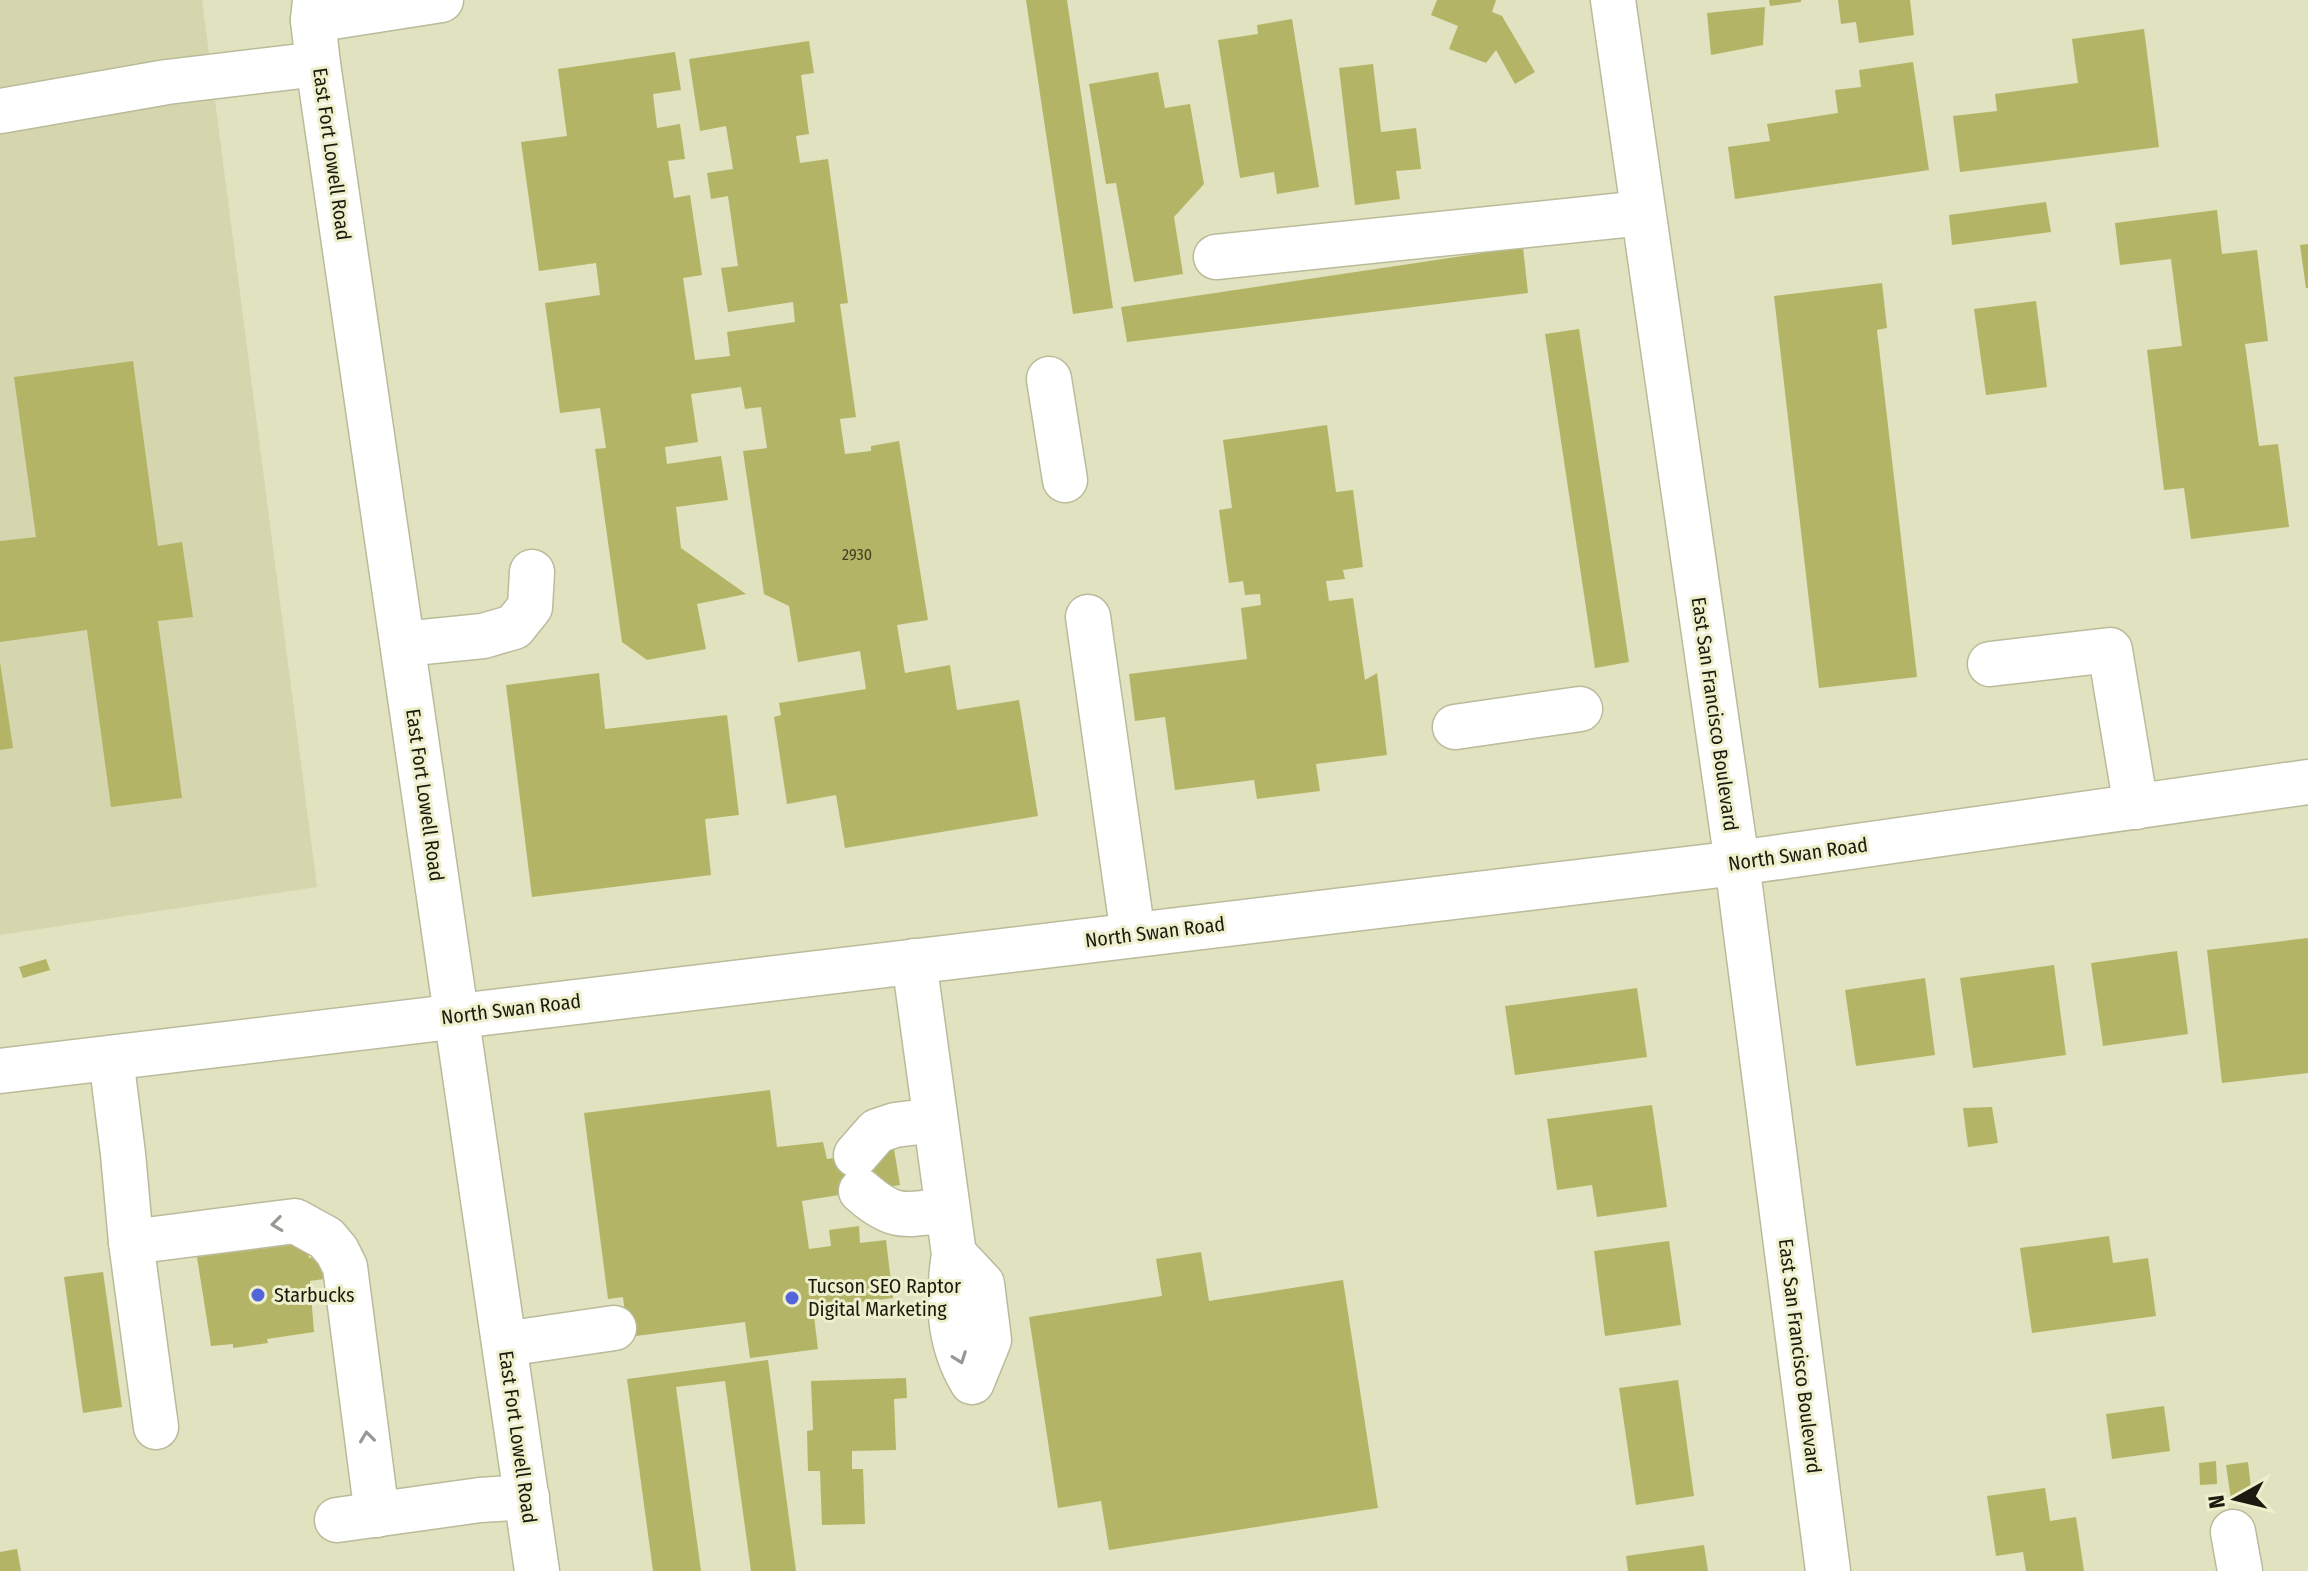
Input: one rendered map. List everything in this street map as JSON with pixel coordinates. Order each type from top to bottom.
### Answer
[{"type":"street","points":[[312,7],[441,0]]},
{"type":"street","name":"East San Francisco Boulevard","points":[[1613,0],[1737,863],[1828,1571]]},
{"type":"street","name":"East Fort Lowell Road","points":[[312,7],[537,1571]]},
{"type":"street","points":[[0,111],[167,82],[318,64]]},
{"type":"street","points":[[1216,257],[1643,213]]},
{"type":"street","points":[[1049,379],[1065,480]]},
{"type":"street","points":[[403,644],[483,636],[514,627],[530,607],[532,572]]},
{"type":"street","points":[[1088,617],[1133,935]]},
{"type":"street","points":[[1990,664],[2110,650],[2136,807]]},
{"type":"street","points":[[1455,727],[1580,709]]},
{"type":"street","name":"North Swan Road","points":[[0,1071],[1737,863],[2308,782]]},
{"type":"street","points":[[914,961],[954,1254]]},
{"type":"street","points":[[111,1058],[131,1242],[156,1427]]},
{"type":"street","points":[[935,1120],[895,1125],[877,1131],[858,1173],[874,1202],[899,1215],[947,1210]]},
{"type":"street","points":[[131,1242],[295,1221],[326,1238],[345,1267],[357,1517],[480,1500],[527,1497]]},
{"type":"street","points":[[505,1344],[614,1328]]},
{"type":"shaded area","points":[[0,0],[202,0],[317,887],[0,935]]},
{"type":"building","points":[[1026,0],[1067,0],[1113,308],[1073,314]]},
{"type":"building","points":[[1437,0],[1496,0],[1492,12],[1502,16],[1535,72],[1515,84],[1496,50],[1486,63],[1449,49],[1458,26],[1431,15]]},
{"type":"building","points":[[1769,0],[1801,0],[1801,2],[1770,6]]},
{"type":"building","points":[[1838,0],[1910,0],[1914,35],[1859,43],[1856,22],[1841,24]]},
{"type":"building","points":[[1765,7],[1763,45],[1711,55],[1707,13]]},
{"type":"building","points":[[1292,19],[1319,187],[1277,194],[1274,172],[1240,178],[1218,40],[1258,34],[1257,25]]},
{"type":"building","points":[[2144,29],[2159,147],[1960,172],[1953,116],[1997,111],[1995,94],[2078,83],[2072,39]]},
{"type":"building","points":[[809,41],[814,73],[801,75],[809,134],[796,136],[800,163],[828,159],[848,303],[840,304],[856,417],[840,419],[845,454],[871,451],[871,446],[899,441],[928,620],[897,625],[905,673],[950,665],[957,710],[1019,700],[1038,816],[845,848],[836,795],[787,804],[774,717],[781,715],[779,703],[866,689],[860,651],[798,662],[789,606],[764,594],[743,451],[767,448],[761,407],[745,409],[741,387],[691,394],[698,442],[665,447],[667,464],[721,456],[728,500],[676,507],[681,548],[746,594],[697,604],[706,649],[647,660],[622,642],[595,449],[606,448],[600,408],[560,413],[545,303],[600,295],[596,263],[539,271],[521,142],[567,136],[558,69],[675,52],[681,90],[653,94],[657,128],[680,124],[685,159],[668,161],[674,198],[690,195],[702,275],[683,278],[695,360],[730,356],[727,332],[795,322],[793,302],[728,312],[721,268],[738,266],[728,196],[711,199],[707,173],[733,169],[726,126],[700,131],[689,59]]},
{"type":"building","points":[[1913,62],[1929,170],[1735,199],[1728,147],[1770,141],[1767,124],[1838,113],[1835,90],[1861,87],[1859,70]]},
{"type":"building","points":[[1373,64],[1381,132],[1416,128],[1421,169],[1396,171],[1400,199],[1355,205],[1339,68]]},
{"type":"building","points":[[1158,72],[1165,108],[1190,104],[1204,184],[1174,217],[1183,274],[1134,282],[1116,183],[1106,184],[1089,84]]},
{"type":"building","points":[[2046,202],[2051,232],[1952,245],[1949,215]]},
{"type":"building","points":[[2217,210],[2222,254],[2257,250],[2268,341],[2245,344],[2259,446],[2278,444],[2289,527],[2191,539],[2184,488],[2164,490],[2147,350],[2182,346],[2171,259],[2120,265],[2115,223]]},
{"type":"building","points":[[2308,244],[2308,288],[2306,288],[2300,245]]},
{"type":"building","points":[[1523,247],[1528,293],[1127,342],[1121,307]]},
{"type":"building","points":[[1882,283],[1887,328],[1877,330],[1917,677],[1819,688],[1774,296]]},
{"type":"building","points":[[2036,301],[2047,387],[1986,395],[1974,309]]},
{"type":"building","points":[[1579,329],[1629,662],[1595,668],[1545,334]]},
{"type":"building","points":[[133,361],[158,546],[182,542],[193,617],[158,621],[182,798],[111,807],[87,630],[0,642],[0,541],[36,537],[14,377]]},
{"type":"building","points":[[1327,425],[1336,492],[1353,490],[1363,567],[1343,570],[1345,579],[1326,581],[1329,601],[1353,598],[1365,680],[1377,673],[1387,755],[1316,764],[1320,791],[1257,799],[1254,780],[1175,790],[1165,717],[1135,721],[1129,674],[1247,659],[1241,608],[1261,605],[1260,594],[1245,595],[1243,581],[1229,583],[1219,510],[1232,508],[1223,440]]},
{"type":"building","points":[[0,662],[13,748],[0,750]]},
{"type":"building","points":[[599,673],[605,729],[727,715],[739,815],[705,819],[711,875],[532,897],[506,685]]},
{"type":"building","points":[[2308,938],[2308,1073],[2222,1083],[2207,950]]},
{"type":"building","points":[[2177,951],[2188,1034],[2103,1046],[2091,963]]},
{"type":"building","points":[[46,959],[50,970],[23,978],[19,967]]},
{"type":"building","points":[[2054,965],[2066,1055],[1973,1068],[1960,978]]},
{"type":"building","points":[[1925,978],[1935,1055],[1856,1066],[1845,990]]},
{"type":"building","points":[[1637,988],[1647,1057],[1515,1075],[1505,1006]]},
{"type":"building","points":[[770,1090],[777,1147],[823,1142],[827,1159],[894,1149],[900,1185],[802,1201],[809,1249],[831,1246],[829,1230],[859,1226],[860,1243],[886,1240],[893,1298],[813,1308],[818,1349],[750,1358],[745,1322],[628,1337],[623,1297],[608,1299],[584,1113]]},
{"type":"building","points":[[1652,1105],[1667,1207],[1597,1217],[1592,1185],[1557,1190],[1547,1119]]},
{"type":"building","points":[[1992,1107],[1998,1143],[1968,1147],[1963,1108]]},
{"type":"building","points":[[2109,1236],[2113,1263],[2148,1258],[2156,1316],[2032,1333],[2020,1248]]},
{"type":"building","points":[[1669,1241],[1681,1325],[1605,1336],[1594,1251]]},
{"type":"building","name":"Starbucks","points":[[307,1243],[309,1258],[321,1256],[324,1279],[310,1281],[314,1332],[233,1348],[233,1344],[211,1346],[197,1257]]},
{"type":"building","points":[[1201,1252],[1209,1301],[1343,1280],[1378,1508],[1109,1550],[1101,1501],[1058,1508],[1029,1317],[1162,1296],[1156,1259]]},
{"type":"building","points":[[103,1272],[122,1407],[83,1413],[64,1277]]},
{"type":"building","points":[[768,1360],[796,1571],[751,1571],[725,1381],[676,1387],[701,1571],[653,1571],[627,1379]]},
{"type":"building","points":[[906,1378],[907,1398],[894,1399],[896,1450],[852,1451],[852,1469],[863,1469],[865,1524],[822,1525],[820,1471],[808,1471],[807,1431],[813,1430],[811,1381]]},
{"type":"building","points":[[1678,1380],[1694,1496],[1636,1505],[1619,1388]]},
{"type":"building","points":[[2164,1406],[2170,1451],[2112,1459],[2106,1414]]},
{"type":"building","points":[[2216,1461],[2217,1484],[2200,1485],[2199,1463]]},
{"type":"building","points":[[2248,1462],[2252,1496],[2231,1499],[2226,1465]]},
{"type":"building","points":[[2045,1488],[2050,1521],[2076,1517],[2084,1571],[2026,1571],[2023,1552],[1996,1556],[1987,1496]]},
{"type":"building","points":[[1704,1545],[1708,1571],[1628,1571],[1626,1556]]},
{"type":"building","points":[[17,1549],[21,1571],[0,1571],[0,1552]]},
{"type":"place","name":"Starbucks","points":[[258,1295]]},
{"type":"place","name":"Tucson SEO Raptor Digital Marketing","points":[[792,1298]]}]
